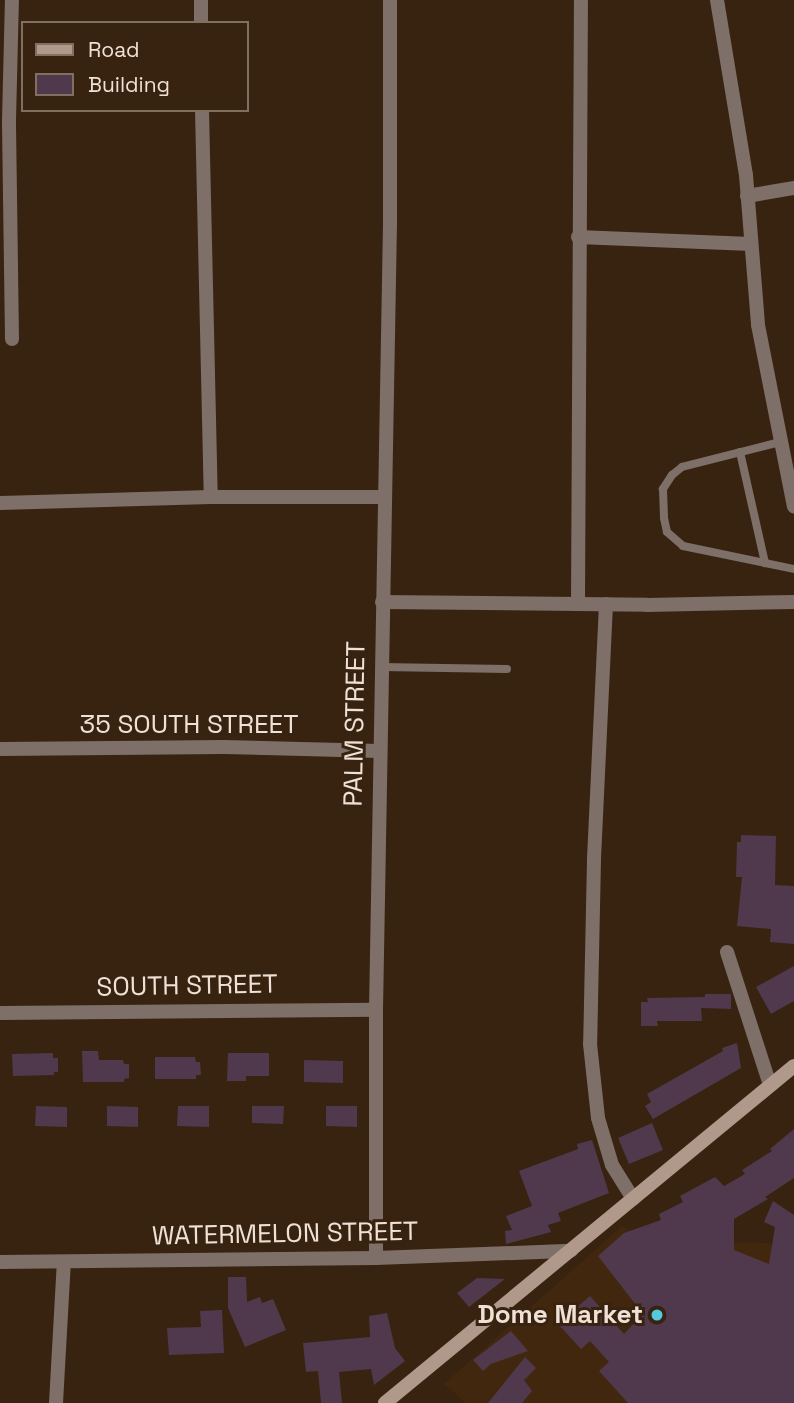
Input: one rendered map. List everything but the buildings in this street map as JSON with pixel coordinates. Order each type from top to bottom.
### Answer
[{"type":"main road","points":[[385,1403],[794,1066]]},
{"type":"street","points":[[12,0],[5,120],[12,339]]},
{"type":"street","points":[[201,0],[201,21]]},
{"type":"street","name":"PALM STREET","points":[[376,1258],[376,1010],[383,497],[390,235],[390,0]]},
{"type":"street","points":[[578,604],[581,0]]},
{"type":"street","points":[[717,0],[747,196],[758,325],[794,506]]},
{"type":"street","points":[[202,112],[211,497]]},
{"type":"street","points":[[747,196],[794,188]]},
{"type":"street","points":[[578,237],[751,244]]},
{"type":"street","points":[[0,503],[211,497],[383,497]]},
{"type":"street","points":[[382,603],[794,602]]},
{"type":"street","points":[[606,604],[593,873],[590,1044],[598,1118],[612,1165],[622,1186],[633,1199]]},
{"type":"street","name":"35 SOUTH STREET","points":[[0,749],[224,747],[379,751]]},
{"type":"street","points":[[727,952],[770,1085]]},
{"type":"street","name":"SOUTH STREET","points":[[0,1013],[376,1010]]},
{"type":"street","name":"WATERMELON STREET","points":[[0,1262],[376,1258],[571,1251]]},
{"type":"street","points":[[56,1403],[64,1262]]},
{"type":"lane","points":[[780,442],[682,467],[672,475],[663,489],[667,532],[683,546],[794,569]]},
{"type":"lane","points":[[740,452],[765,563]]},
{"type":"lane","points":[[381,667],[507,669]]},
{"type":"shaded area","name":"Dome Market","points":[[622,1226],[652,1247],[748,1242],[794,1245],[794,1403],[466,1403],[444,1384]]},
{"type":"place","name":"Dome Market","points":[[657,1315]]}]
